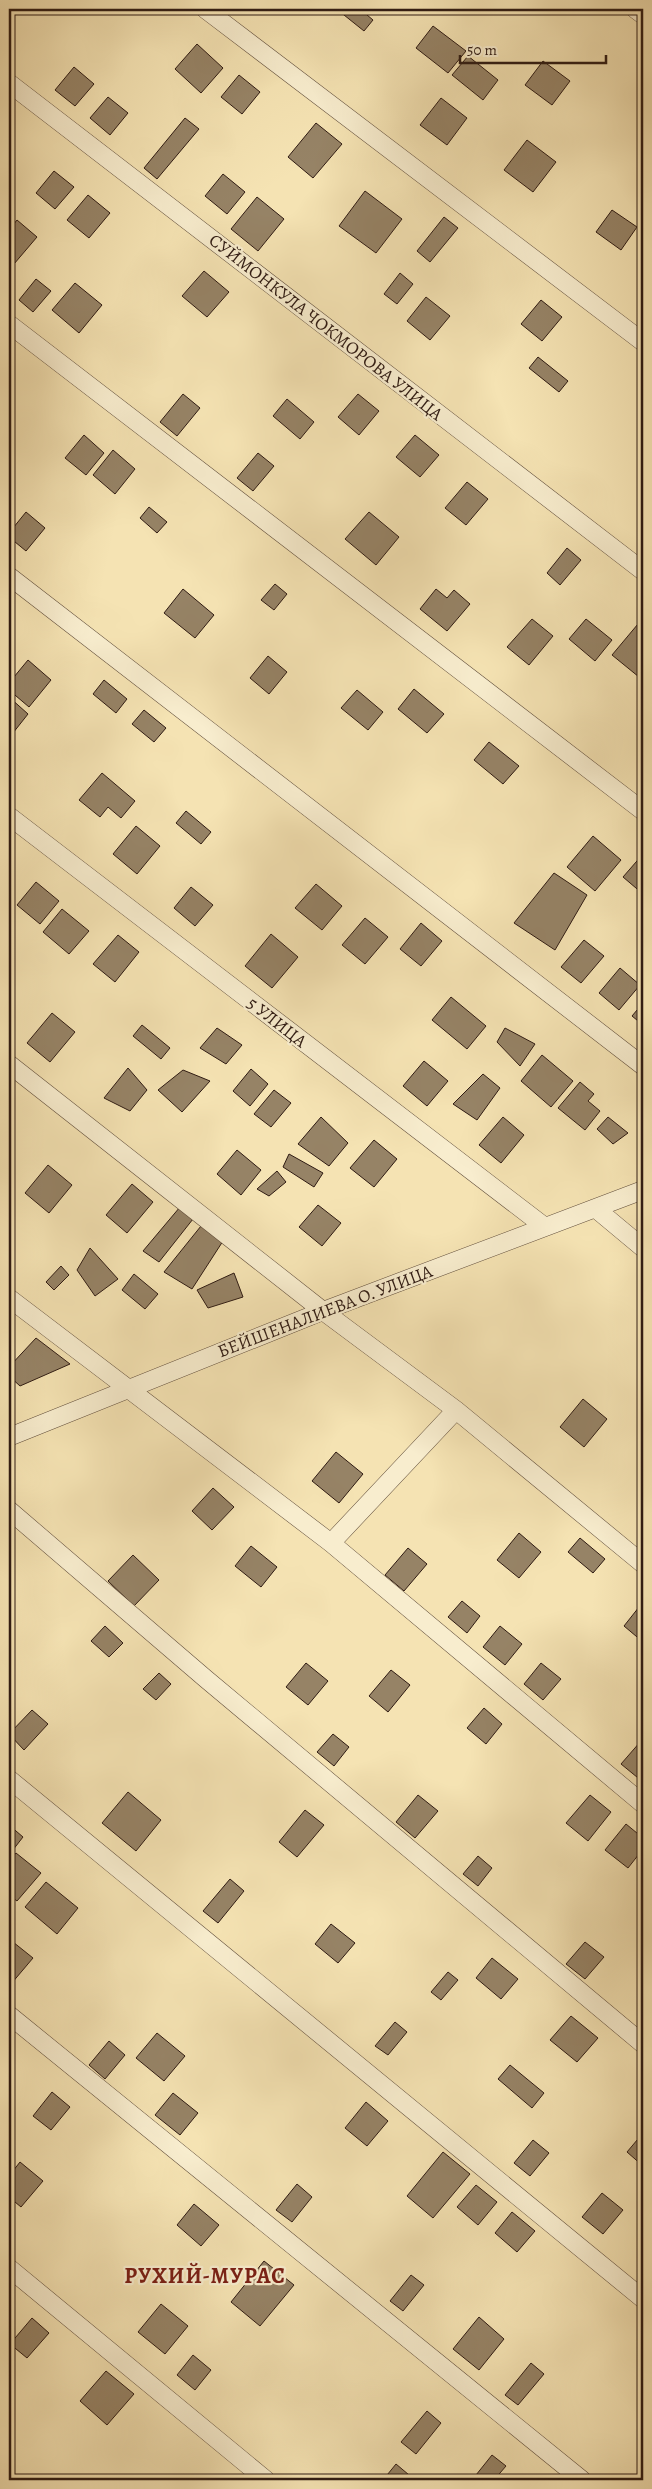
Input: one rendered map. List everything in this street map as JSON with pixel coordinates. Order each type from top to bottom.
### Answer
[{"type":"street","points":[[205,9],[643,342]]},
{"type":"street","name":"СУЙМОНКУЛА ЧОКМОРОВА УЛИЦА","points":[[9,83],[643,571]]},
{"type":"street","points":[[9,324],[643,811]]},
{"type":"street","points":[[9,576],[643,1066]]},
{"type":"street","name":"5 УЛИЦА","points":[[9,816],[545,1227]]},
{"type":"street","points":[[9,1064],[323,1311],[456,1410],[643,1564]]},
{"type":"street","name":"БЕЙШЕНАЛИЕВА О. УЛИЦА","points":[[9,1438],[126,1388],[643,1190]]},
{"type":"street","points":[[595,1208],[643,1248]]},
{"type":"street","points":[[9,1298],[331,1543],[643,1804]]},
{"type":"street","points":[[331,1543],[456,1410]]},
{"type":"street","points":[[9,1510],[221,1691],[643,2044]]},
{"type":"street","points":[[9,1779],[643,2299]]},
{"type":"street","points":[[9,2015],[582,2480]]},
{"type":"street","points":[[9,2268],[266,2480]]},
{"type":"building","points":[[341,9],[360,9],[373,20],[364,31],[339,11]]},
{"type":"building","points":[[433,26],[466,51],[448,73],[416,48]]},
{"type":"building","points":[[197,44],[223,68],[201,93],[175,69]]},
{"type":"building","points":[[468,56],[498,80],[483,100],[452,75]]},
{"type":"building","points":[[543,61],[570,81],[552,105],[525,85]]},
{"type":"building","points":[[74,67],[94,84],[75,106],[55,90]]},
{"type":"building","points":[[239,75],[260,92],[242,114],[221,97]]},
{"type":"building","points":[[108,97],[128,113],[110,135],[90,118]]},
{"type":"building","points":[[441,98],[467,118],[447,145],[420,125]]},
{"type":"building","points":[[185,118],[199,129],[157,179],[144,168]]},
{"type":"building","points":[[316,123],[342,144],[313,178],[288,157]]},
{"type":"building","points":[[527,140],[556,162],[533,192],[504,170]]},
{"type":"building","points":[[54,171],[74,187],[55,209],[36,193]]},
{"type":"building","points":[[223,174],[245,192],[227,214],[205,196]]},
{"type":"building","points":[[365,191],[402,219],[376,253],[339,226]]},
{"type":"building","points":[[88,195],[110,213],[89,238],[67,220]]},
{"type":"building","points":[[257,197],[284,219],[258,251],[231,229]]},
{"type":"building","points":[[612,210],[637,227],[621,250],[596,232]]},
{"type":"building","points":[[444,217],[458,228],[430,262],[417,251]]},
{"type":"building","points":[[17,220],[37,237],[14,264],[9,260],[9,230]]},
{"type":"building","points":[[204,271],[229,292],[207,317],[182,296]]},
{"type":"building","points":[[400,273],[413,284],[397,304],[384,294]]},
{"type":"building","points":[[36,279],[51,291],[33,312],[19,300]]},
{"type":"building","points":[[75,283],[102,305],[79,333],[52,310]]},
{"type":"building","points":[[426,297],[450,316],[430,340],[407,321]]},
{"type":"building","points":[[541,300],[562,317],[542,341],[521,324]]},
{"type":"building","points":[[538,357],[568,381],[559,392],[529,368]]},
{"type":"building","points":[[183,394],[200,408],[177,436],[160,422]]},
{"type":"building","points":[[358,394],[379,411],[359,435],[338,417]]},
{"type":"building","points":[[287,399],[314,422],[300,439],[273,416]]},
{"type":"building","points":[[84,435],[104,453],[86,475],[65,458]]},
{"type":"building","points":[[415,435],[439,455],[420,477],[396,457]]},
{"type":"building","points":[[113,450],[135,469],[115,494],[93,475]]},
{"type":"building","points":[[258,453],[274,466],[253,491],[237,478]]},
{"type":"building","points":[[467,482],[488,499],[466,525],[445,508]]},
{"type":"building","points":[[149,507],[167,522],[157,533],[140,518]]},
{"type":"building","points":[[26,512],[45,528],[26,551],[9,537],[9,533]]},
{"type":"building","points":[[369,512],[399,537],[376,565],[345,539]]},
{"type":"building","points":[[567,548],[581,560],[560,585],[547,573]]},
{"type":"building","points":[[275,584],[287,594],[274,610],[261,600]]},
{"type":"building","points":[[183,589],[214,615],[195,638],[164,613]]},
{"type":"building","points":[[436,589],[447,598],[454,590],[470,604],[447,631],[420,609]]},
{"type":"building","points":[[643,618],[643,671],[639,677],[612,655]]},
{"type":"building","points":[[532,619],[553,636],[529,665],[507,647]]},
{"type":"building","points":[[586,619],[612,640],[595,661],[569,639]]},
{"type":"building","points":[[268,656],[287,672],[269,694],[250,678]]},
{"type":"building","points":[[28,660],[51,680],[29,707],[9,690],[9,683]]},
{"type":"building","points":[[104,680],[127,699],[116,713],[93,694]]},
{"type":"building","points":[[414,689],[444,714],[427,733],[398,709]]},
{"type":"building","points":[[357,690],[383,712],[368,730],[341,708]]},
{"type":"building","points":[[9,697],[28,714],[9,738]]},
{"type":"building","points":[[144,710],[166,728],[154,742],[132,724]]},
{"type":"building","points":[[489,742],[519,766],[503,784],[474,760]]},
{"type":"building","points":[[102,773],[135,801],[121,818],[108,807],[100,817],[79,800]]},
{"type":"building","points":[[186,811],[211,832],[201,844],[176,823]]},
{"type":"building","points":[[136,826],[160,846],[137,874],[113,854]]},
{"type":"building","points":[[593,836],[621,860],[595,891],[567,867]]},
{"type":"building","points":[[643,854],[643,894],[623,877]]},
{"type":"building","points":[[554,873],[587,895],[555,950],[514,923]]},
{"type":"building","points":[[36,882],[59,901],[40,924],[17,905]]},
{"type":"building","points":[[316,884],[342,906],[322,930],[295,908]]},
{"type":"building","points":[[191,887],[213,905],[195,926],[174,908]]},
{"type":"building","points":[[62,909],[89,931],[69,954],[43,932]]},
{"type":"building","points":[[365,918],[388,937],[365,964],[342,945]]},
{"type":"building","points":[[421,923],[442,941],[421,966],[400,949]]},
{"type":"building","points":[[271,934],[298,957],[272,988],[245,966]]},
{"type":"building","points":[[118,935],[139,952],[115,982],[93,964]]},
{"type":"building","points":[[584,940],[604,956],[581,983],[561,967]]},
{"type":"building","points":[[620,968],[640,985],[619,1010],[599,993]]},
{"type":"building","points":[[451,997],[486,1026],[467,1049],[432,1020]]},
{"type":"building","points":[[643,1003],[643,1025],[632,1016]]},
{"type":"building","points":[[52,1013],[75,1032],[50,1062],[27,1043]]},
{"type":"building","points":[[142,1025],[170,1048],[161,1059],[133,1036]]},
{"type":"building","points":[[217,1028],[242,1045],[226,1064],[200,1048]]},
{"type":"building","points":[[505,1028],[535,1044],[520,1066],[497,1042]]},
{"type":"building","points":[[542,1055],[573,1081],[551,1107],[521,1081]]},
{"type":"building","points":[[424,1061],[448,1081],[427,1106],[403,1086]]},
{"type":"building","points":[[128,1068],[147,1090],[130,1111],[104,1098]]},
{"type":"building","points":[[251,1069],[268,1084],[250,1106],[233,1091]]},
{"type":"building","points":[[183,1070],[210,1081],[182,1112],[158,1090]]},
{"type":"building","points":[[483,1074],[500,1088],[477,1120],[453,1104]]},
{"type":"building","points":[[580,1082],[594,1094],[588,1101],[600,1111],[585,1130],[558,1108]]},
{"type":"building","points":[[274,1090],[291,1103],[271,1127],[254,1114]]},
{"type":"building","points":[[321,1117],[348,1143],[329,1166],[298,1144]]},
{"type":"building","points":[[503,1117],[524,1135],[501,1163],[479,1145]]},
{"type":"building","points":[[608,1117],[628,1133],[613,1144],[597,1129]]},
{"type":"building","points":[[374,1140],[397,1159],[374,1187],[350,1168]]},
{"type":"building","points":[[237,1150],[261,1170],[241,1195],[217,1174]]},
{"type":"building","points":[[289,1154],[323,1173],[314,1187],[283,1167]]},
{"type":"building","points":[[48,1165],[72,1185],[49,1213],[25,1193]]},
{"type":"building","points":[[277,1171],[286,1182],[269,1196],[257,1189]]},
{"type":"building","points":[[132,1184],[153,1202],[127,1233],[106,1215]]},
{"type":"building","points":[[318,1205],[341,1223],[322,1246],[299,1227]]},
{"type":"building","points":[[180,1207],[193,1219],[159,1262],[143,1251]]},
{"type":"building","points":[[201,1226],[223,1241],[192,1289],[164,1272]]},
{"type":"building","points":[[90,1248],[118,1279],[95,1296],[77,1270]]},
{"type":"building","points":[[61,1266],[69,1275],[54,1290],[46,1282]]},
{"type":"building","points":[[234,1273],[243,1297],[208,1308],[197,1290]]},
{"type":"building","points":[[134,1274],[158,1294],[145,1309],[122,1290]]},
{"type":"building","points":[[36,1338],[70,1364],[20,1386],[9,1376],[9,1367]]},
{"type":"building","points":[[583,1399],[607,1419],[584,1447],[560,1427]]},
{"type":"building","points":[[336,1452],[363,1474],[339,1503],[312,1481]]},
{"type":"building","points":[[213,1488],[234,1507],[212,1530],[192,1511]]},
{"type":"building","points":[[519,1533],[541,1552],[519,1578],[497,1560]]},
{"type":"building","points":[[580,1538],[605,1559],[593,1573],[568,1552]]},
{"type":"building","points":[[251,1546],[277,1567],[261,1587],[235,1566]]},
{"type":"building","points":[[408,1548],[427,1564],[404,1591],[385,1575]]},
{"type":"building","points":[[133,1555],[159,1580],[134,1606],[108,1581]]},
{"type":"building","points":[[462,1601],[480,1616],[467,1633],[448,1617]]},
{"type":"building","points":[[643,1602],[643,1642],[624,1626]]},
{"type":"building","points":[[105,1626],[123,1643],[109,1657],[91,1641]]},
{"type":"building","points":[[500,1626],[522,1644],[505,1665],[483,1647]]},
{"type":"building","points":[[306,1663],[328,1681],[308,1705],[286,1687]]},
{"type":"building","points":[[541,1663],[561,1679],[543,1700],[524,1684]]},
{"type":"building","points":[[391,1670],[410,1685],[388,1712],[369,1696]]},
{"type":"building","points":[[159,1673],[171,1684],[156,1700],[143,1689]]},
{"type":"building","points":[[484,1708],[502,1724],[486,1744],[467,1728]]},
{"type":"building","points":[[32,1710],[48,1724],[24,1750],[9,1734]]},
{"type":"building","points":[[333,1734],[349,1747],[334,1766],[317,1752]]},
{"type":"building","points":[[641,1741],[643,1743],[643,1782],[621,1764]]},
{"type":"building","points":[[128,1792],[161,1820],[136,1851],[102,1823]]},
{"type":"building","points":[[418,1795],[438,1811],[415,1838],[396,1822]]},
{"type":"building","points":[[590,1795],[611,1812],[588,1841],[566,1823]]},
{"type":"building","points":[[305,1810],[324,1825],[297,1857],[279,1842]]},
{"type":"building","points":[[626,1824],[643,1838],[643,1849],[628,1868],[605,1850]]},
{"type":"building","points":[[9,1825],[23,1837],[9,1855]]},
{"type":"building","points":[[16,1853],[41,1873],[17,1901],[9,1895],[9,1861]]},
{"type":"building","points":[[478,1856],[492,1868],[478,1886],[463,1874]]},
{"type":"building","points":[[230,1879],[244,1891],[218,1923],[203,1911]]},
{"type":"building","points":[[46,1882],[78,1908],[57,1934],[25,1907]]},
{"type":"building","points":[[331,1924],[355,1943],[338,1963],[315,1944]]},
{"type":"building","points":[[13,1942],[33,1958],[11,1984],[9,1982],[9,1948]]},
{"type":"building","points":[[585,1942],[604,1957],[585,1979],[566,1964]]},
{"type":"building","points":[[492,1958],[518,1979],[501,1999],[476,1978]]},
{"type":"building","points":[[448,1972],[458,1980],[441,2000],[431,1992]]},
{"type":"building","points":[[571,2016],[598,2038],[577,2062],[550,2040]]},
{"type":"building","points":[[395,2022],[407,2032],[388,2055],[375,2046]]},
{"type":"building","points":[[157,2033],[185,2056],[164,2081],[136,2058]]},
{"type":"building","points":[[109,2041],[125,2055],[105,2079],[89,2065]]},
{"type":"building","points":[[510,2065],[544,2093],[532,2108],[498,2079]]},
{"type":"building","points":[[52,2092],[70,2107],[51,2130],[33,2116]]},
{"type":"building","points":[[173,2093],[198,2113],[180,2135],[155,2115]]},
{"type":"building","points":[[366,2102],[388,2121],[367,2146],[345,2128]]},
{"type":"building","points":[[643,2133],[643,2166],[627,2152]]},
{"type":"building","points":[[533,2140],[549,2153],[530,2176],[514,2163]]},
{"type":"building","points":[[443,2152],[470,2174],[433,2218],[407,2196]]},
{"type":"building","points":[[20,2162],[43,2181],[21,2207],[9,2197],[9,2176]]},
{"type":"building","points":[[297,2184],[312,2197],[292,2222],[276,2210]]},
{"type":"building","points":[[476,2185],[497,2202],[478,2225],[457,2207]]},
{"type":"building","points":[[602,2193],[623,2210],[603,2234],[582,2217]]},
{"type":"building","points":[[194,2204],[219,2225],[201,2246],[177,2225]]},
{"type":"building","points":[[512,2212],[535,2231],[517,2252],[495,2233]]},
{"type":"building","points":[[264,2261],[294,2285],[260,2326],[231,2302]]},
{"type":"building","points":[[411,2275],[424,2285],[403,2311],[390,2301]]},
{"type":"building","points":[[161,2304],[188,2326],[165,2354],[138,2332]]},
{"type":"building","points":[[479,2317],[504,2339],[479,2370],[453,2349]]},
{"type":"building","points":[[32,2318],[49,2333],[27,2358],[10,2344]]},
{"type":"building","points":[[193,2355],[211,2370],[195,2390],[177,2375]]},
{"type":"building","points":[[531,2363],[544,2374],[518,2405],[505,2395]]},
{"type":"building","points":[[106,2371],[134,2394],[107,2425],[80,2401]]},
{"type":"building","points":[[427,2411],[441,2423],[416,2454],[401,2442]]},
{"type":"building","points":[[492,2455],[506,2466],[494,2480],[472,2480]]},
{"type":"building","points":[[396,2464],[415,2480],[383,2480]]},
{"type":"district","name":"РУХИЙ-МУРАС","points":[[205,2275]]}]
